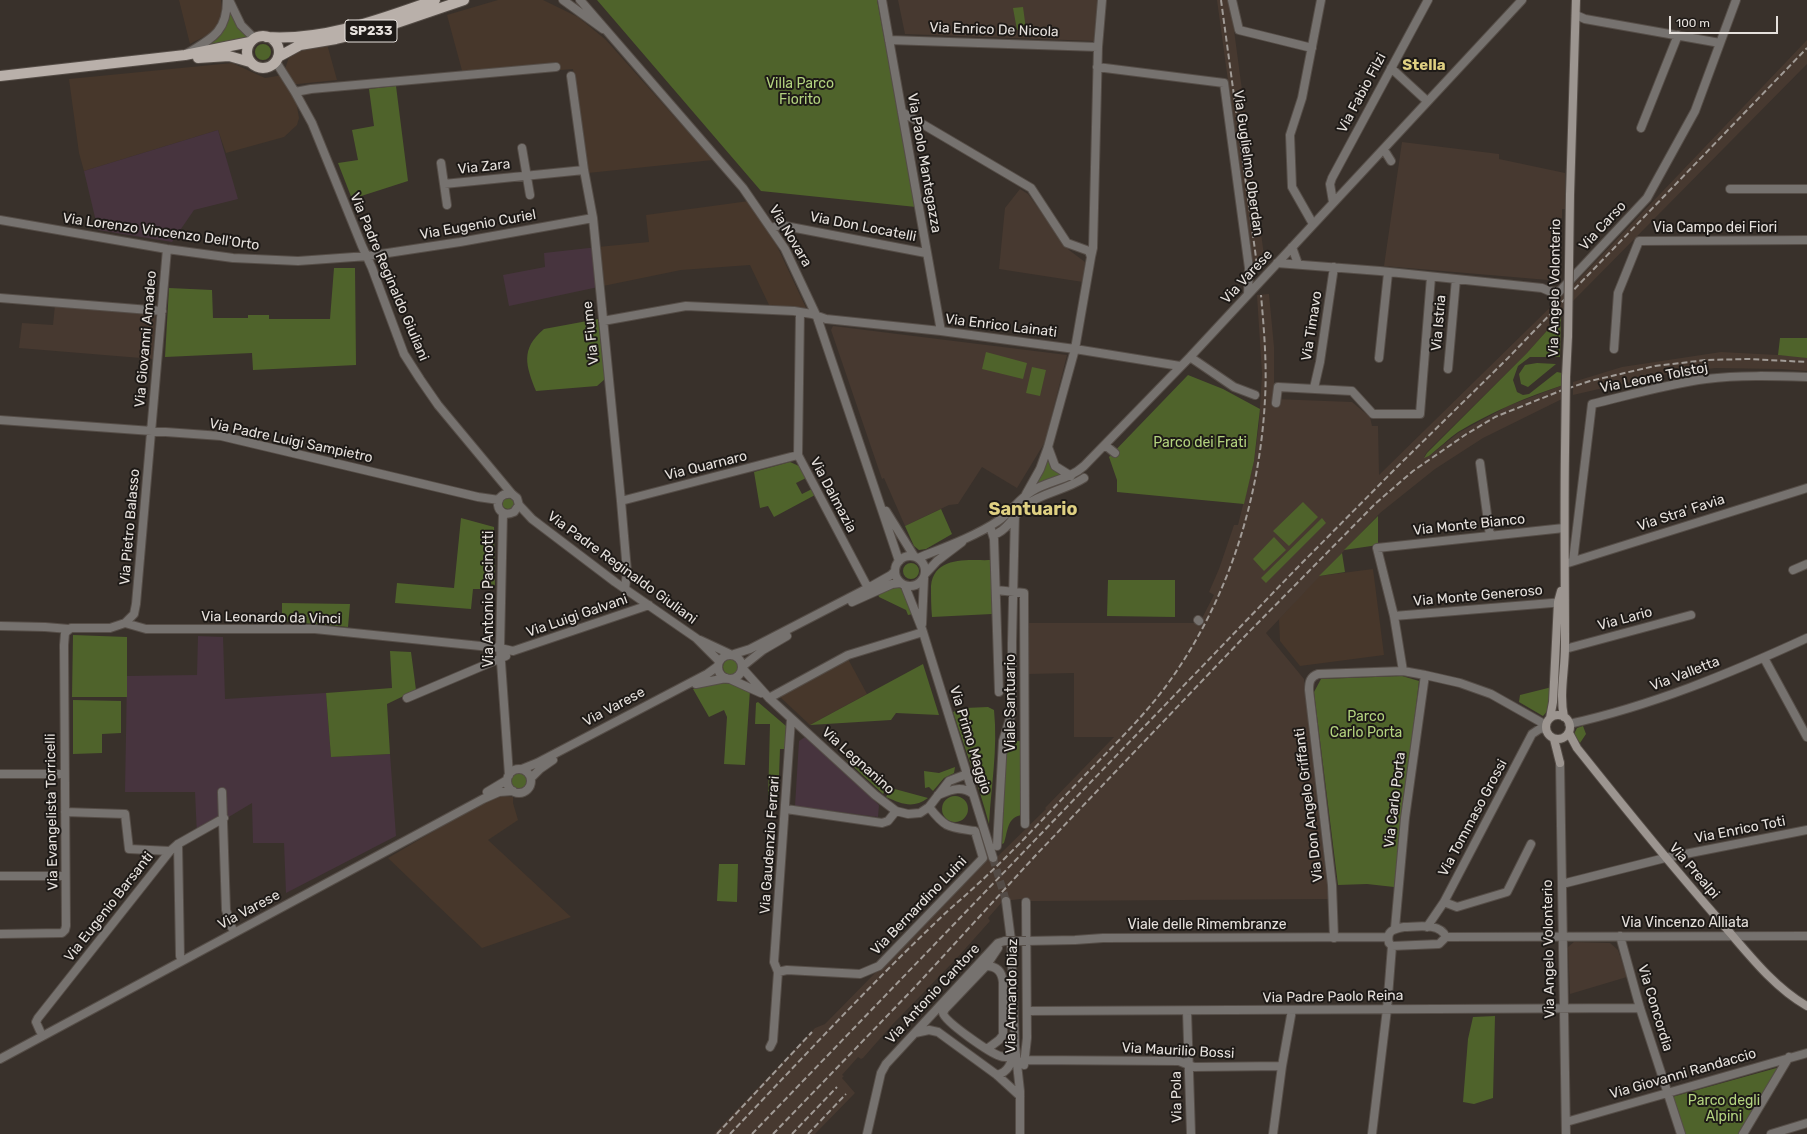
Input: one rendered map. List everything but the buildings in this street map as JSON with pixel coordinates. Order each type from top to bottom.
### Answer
[{"type":"main road","name":"SP233","points":[[0,76],[138,61],[185,54],[266,37],[290,37],[332,32],[374,22],[435,0]]},
{"type":"main road","name":"SP233","points":[[138,61],[229,56],[250,62],[254,66],[268,68],[277,59],[300,44],[336,39],[379,29],[464,0]]},
{"type":"main road","points":[[266,37],[271,39],[278,47],[277,59]]},
{"type":"main road","points":[[250,62],[247,52],[253,40]]},
{"type":"street","points":[[228,0],[241,25],[253,40]]},
{"type":"street","points":[[185,54],[211,39],[221,30],[226,17],[228,0]]},
{"type":"street","name":"Via Novara","points":[[563,0],[607,31]]},
{"type":"street","name":"Via Novara","points":[[580,0],[743,188],[772,228],[802,283],[817,317],[898,561]]},
{"type":"street","name":"Via Paolo Mantegazza","points":[[882,0],[941,331]]},
{"type":"street","points":[[1026,495],[1040,469],[1048,447],[1075,349],[1090,254],[1093,248],[1097,67],[1102,0]]},
{"type":"street","points":[[1232,0],[1238,30],[1312,48]]},
{"type":"street","points":[[1313,224],[1292,187],[1290,135],[1302,98],[1322,0]]},
{"type":"street","name":"Via Fabio Filzi","points":[[1333,202],[1330,184],[1332,178],[1428,0]]},
{"type":"street","name":"Via Varese","points":[[916,557],[966,538],[990,526],[1003,517],[1026,495],[1043,486],[1071,476],[1084,466],[1190,357],[1522,0]]},
{"type":"street","name":"Via Angelo Volonterio","points":[[1548,724],[1553,702],[1564,577],[1566,377],[1576,0]]},
{"type":"street","name":"Via Carso","points":[[1277,263],[1456,279],[1542,288],[1559,292],[1647,198],[1695,111],[1736,0]]},
{"type":"street","points":[[1576,15],[1585,19],[1720,43]]},
{"type":"street","points":[[1641,128],[1678,35]]},
{"type":"street","name":"Via Enrico De Nicola","points":[[889,40],[1098,47]]},
{"type":"street","name":"Via Padre Reginaldo Giuliani","points":[[277,59],[312,123],[368,256],[408,360],[438,405],[512,494],[517,498],[519,505],[532,519],[625,589],[696,638],[732,654]]},
{"type":"street","points":[[295,92],[311,89],[556,67]]},
{"type":"street","name":"Via Guglielmo Oberdan","points":[[1097,67],[1224,83],[1249,268],[1248,294]]},
{"type":"street","points":[[1391,68],[1427,101]]},
{"type":"street","name":"Via Fiume","points":[[571,76],[584,170],[593,218],[621,501],[627,571],[625,589]]},
{"type":"street","points":[[902,112],[1031,188],[1068,243],[1090,254]]},
{"type":"street","name":"Via Zara","points":[[522,148],[530,195]]},
{"type":"street","points":[[1386,153],[1391,161]]},
{"type":"street","name":"Via Zara","points":[[440,163],[447,205]]},
{"type":"street","name":"Via Zara","points":[[444,184],[584,170]]},
{"type":"street","points":[[1730,189],[1807,189]]},
{"type":"street","name":"Via Eugenio Curiel","points":[[368,256],[460,242],[593,218]]},
{"type":"street","name":"Via Lorenzo Vincenzo Dell'Orto","points":[[0,220],[167,249],[267,260],[323,261],[368,256]]},
{"type":"street","name":"Via Don Locatelli","points":[[772,228],[780,225],[926,253]]},
{"type":"street","name":"Via Campo dei Fiori","points":[[1614,350],[1618,293],[1639,241],[1807,240]]},
{"type":"street","points":[[1292,247],[1298,264]]},
{"type":"street","name":"Via Giovanni Amadeo","points":[[151,430],[167,249]]},
{"type":"street","name":"Via Timavo","points":[[1314,388],[1320,362],[1334,267]]},
{"type":"street","points":[[1379,358],[1388,273]]},
{"type":"street","points":[[1276,403],[1278,387],[1314,388],[1352,391],[1372,414],[1420,414],[1431,277]]},
{"type":"street","name":"Via Istria","points":[[1448,369],[1456,279]]},
{"type":"street","points":[[0,298],[162,311]]},
{"type":"street","name":"Via Enrico Lainati","points":[[603,321],[686,306],[800,312],[826,319],[941,331],[1075,349],[1180,366]]},
{"type":"street","name":"Via Dalmazia","points":[[800,312],[798,455],[868,588]]},
{"type":"street","points":[[1190,357],[1234,387],[1256,395]]},
{"type":"street","name":"Via Leone Tolstoj","points":[[1573,562],[1592,404],[1668,386],[1707,379],[1766,376],[1807,377]]},
{"type":"street","name":"Via Padre Luigi Sampietro","points":[[0,420],[151,430],[232,438],[500,503]]},
{"type":"street","name":"Via Pietro Balasso","points":[[125,623],[134,614],[136,604],[151,430]]},
{"type":"street","points":[[1105,444],[1115,454]]},
{"type":"street","points":[[1048,447],[1055,466],[1071,476]]},
{"type":"street","name":"Via Quarnaro","points":[[621,501],[798,455]]},
{"type":"street","points":[[1480,463],[1490,536]]},
{"type":"street","name":"Via Padre Reginaldo Giuliani","points":[[498,476],[500,503],[512,514],[532,519]]},
{"type":"street","points":[[998,533],[1002,531],[1016,513],[1029,503],[1084,478]]},
{"type":"street","name":"Via Stra' Favia","points":[[1564,564],[1807,488]]},
{"type":"street","points":[[500,503],[512,494]]},
{"type":"street","name":"Via Novara","points":[[878,497],[916,557]]},
{"type":"street","name":"Via Antonio Pacinotti","points":[[500,503],[500,648],[508,777]]},
{"type":"street","points":[[512,514],[519,505]]},
{"type":"street","points":[[1012,593],[1016,513]]},
{"type":"street","points":[[990,526],[994,539],[999,692]]},
{"type":"street","name":"Via Monte Bianco","points":[[1394,616],[1377,548],[1564,528]]},
{"type":"street","name":"Via Varese","points":[[924,576],[937,561],[966,538]]},
{"type":"street","points":[[905,557],[916,557],[923,563],[924,576],[914,586],[903,584],[878,590],[817,619],[762,650],[743,667],[738,676],[728,679],[720,674],[719,664],[726,655],[747,651],[868,588],[891,575],[895,571],[898,561],[905,557]]},
{"type":"street","points":[[1793,570],[1807,564]]},
{"type":"street","points":[[895,571],[897,579],[903,584]]},
{"type":"street","name":"Via Primo Maggio","points":[[922,631],[924,576]]},
{"type":"street","name":"Via Primo Maggio","points":[[903,584],[922,631],[993,858]]},
{"type":"street","name":"Viale Santuario","points":[[996,590],[1012,593],[1024,593],[1025,824]]},
{"type":"street","name":"Viale Santuario","points":[[997,846],[1003,741],[1012,712],[1012,593]]},
{"type":"street","name":"Via Angelo Volonterio","points":[[1561,602],[1565,648],[1562,707],[1564,717]]},
{"type":"street","name":"Via Monte Generoso","points":[[1394,616],[1561,602]]},
{"type":"street","name":"Via Luigi Galvani","points":[[407,698],[501,659],[513,651],[649,605]]},
{"type":"street","name":"Via Lario","points":[[1565,648],[1691,615]]},
{"type":"street","points":[[1394,616],[1403,671],[1460,683],[1491,694],[1548,724]]},
{"type":"street","points":[[0,626],[45,626],[68,629],[74,627],[110,628],[125,623]]},
{"type":"street","name":"Via Leonardo da Vinci","points":[[125,623],[146,629],[315,629],[500,648]]},
{"type":"street","name":"Via Evangelista Torricelli","points":[[0,934],[62,933],[65,930],[64,645],[65,633],[68,629]]},
{"type":"street","points":[[768,697],[848,655],[922,631]]},
{"type":"street","name":"Via Padre Reginaldo Giuliani","points":[[696,638],[719,664]]},
{"type":"street","name":"Via Valletta","points":[[1563,735],[1764,658],[1807,638]]},
{"type":"street","name":"Via Luigi Galvani","points":[[500,648],[513,651]]},
{"type":"street","points":[[732,654],[740,658],[743,667]]},
{"type":"street","points":[[1764,658],[1807,737]]},
{"type":"street","name":"Via Varese","points":[[520,769],[537,763],[707,674],[719,664]]},
{"type":"street","name":"Via Legnanino","points":[[743,667],[768,697],[791,719],[875,795],[896,811],[914,814],[920,813],[929,807]]},
{"type":"street","name":"Via Don Angelo Griffanti","points":[[1334,938],[1332,885],[1309,690],[1311,679],[1318,674],[1403,671]]},
{"type":"street","name":"Via Carlo Porta","points":[[1395,928],[1405,818],[1425,675]]},
{"type":"street","name":"Via Varese","points":[[530,778],[552,761],[684,690],[702,682],[728,679]]},
{"type":"street","name":"Via Legnanino","points":[[728,679],[768,697]]},
{"type":"street","points":[[1557,715],[1564,717],[1563,735],[1549,735],[1548,724],[1557,715]]},
{"type":"street","name":"Via Gaudenzio Ferrari","points":[[770,1047],[773,1041],[778,972],[774,962],[786,809],[791,719]]},
{"type":"street","name":"Via Tommaso Grossi","points":[[1427,926],[1444,902],[1532,734],[1548,724]]},
{"type":"street","name":"Via Angelo Volonterio","points":[[1563,735],[1560,763],[1566,1134]]},
{"type":"street","name":"Via Prealpi","points":[[1563,735],[1573,742],[1665,858],[1769,976],[1793,997],[1807,1006]]},
{"type":"street","points":[[507,758],[528,774],[530,778],[529,787],[525,791],[518,793],[513,791],[508,786],[508,777],[520,769]]},
{"type":"street","points":[[0,774],[64,774]]},
{"type":"street","points":[[929,807],[949,782],[967,774]]},
{"type":"street","name":"Via Varese","points":[[0,1053],[497,787],[508,777]]},
{"type":"street","points":[[938,796],[957,789],[966,790],[973,794]]},
{"type":"street","name":"Via Varese","points":[[0,1059],[483,799],[499,792],[513,791]]},
{"type":"street","points":[[222,792],[226,910],[232,928]]},
{"type":"street","name":"Via Bernardino Luini","points":[[778,972],[787,970],[843,975],[860,974],[879,966],[903,944],[983,858],[975,831],[952,827],[941,822],[929,807]]},
{"type":"street","points":[[786,809],[882,823],[888,821],[896,811]]},
{"type":"street","points":[[65,812],[125,814],[129,849],[170,851]]},
{"type":"street","name":"Via Eugenio Barsanti","points":[[40,1031],[36,1022],[38,1018],[170,851],[178,844],[224,818]]},
{"type":"street","name":"Via Enrico Toti","points":[[1562,884],[1665,858],[1807,830]]},
{"type":"street","points":[[178,844],[180,956]]},
{"type":"street","points":[[1444,902],[1457,907],[1507,892],[1531,844]]},
{"type":"street","points":[[0,876],[65,876]]},
{"type":"street","points":[[1006,901],[1011,940],[1015,1046],[1020,1093],[1020,1134]]},
{"type":"street","name":"Via Armando Diaz","points":[[1020,1093],[1027,1038],[1026,902]]},
{"type":"street","points":[[1372,1134],[1387,1009],[1392,946],[1389,943],[1388,937],[1390,931],[1395,928],[1427,926],[1437,928],[1442,931],[1446,937],[1439,944],[1392,946]]},
{"type":"street","name":"Via Concordia","points":[[1620,936],[1640,1008],[1681,1134]]},
{"type":"street","name":"Via Vincenzo Alliata","points":[[1446,937],[1807,936]]},
{"type":"street","name":"Viale delle Rimembranze","points":[[1026,941],[1102,938],[1388,937]]},
{"type":"street","points":[[1005,941],[1026,941]]},
{"type":"street","name":"Via Antonio Cantore","points":[[987,1049],[949,1022],[943,1013],[945,1009],[986,966],[999,946],[1005,941]]},
{"type":"street","name":"Via Antonio Cantore","points":[[867,1134],[883,1068],[998,943],[1005,941]]},
{"type":"street","points":[[986,966],[991,966],[998,970],[1002,976],[1003,982],[1003,1035],[987,1049],[1003,1057],[1012,1056]]},
{"type":"street","name":"Via Padre Paolo Reina","points":[[1026,1011],[1387,1009],[1563,1010],[1640,1008]]},
{"type":"street","points":[[1272,1134],[1292,1010]]},
{"type":"street","name":"Via Pola","points":[[1187,1011],[1191,1134]]},
{"type":"street","points":[[914,1033],[929,1030],[938,1032],[1020,1093]]},
{"type":"street","points":[[997,1075],[1006,1072],[1015,1046]]},
{"type":"street","name":"Via Giovanni Randaccio","points":[[1566,1122],[1807,1053]]},
{"type":"street","points":[[1743,1134],[1789,1057]]},
{"type":"street","name":"Via Maurilio Bossi","points":[[1024,1060],[1179,1061],[1194,1067],[1282,1066]]},
{"type":"street","points":[[1771,1134],[1807,1124]]},
{"type":"shaded area","points":[[179,0],[221,0],[222,12],[219,24],[211,33],[190,44]]},
{"type":"shaded area","points":[[498,0],[543,0],[578,17],[606,40],[713,160],[588,173],[573,69],[464,78],[447,15]]},
{"type":"shaded area","points":[[898,0],[1098,0],[1094,41],[905,34]]},
{"type":"shaded area","points":[[1217,0],[1230,0],[1265,263],[1253,265]]},
{"type":"shaded area","points":[[1807,40],[1807,64],[1575,299],[1527,353],[1427,452],[1424,457],[1429,456],[1458,433],[1508,406],[1563,385],[1562,399],[1483,438],[1435,469],[1380,513],[1266,633],[1304,679],[1329,899],[1025,901],[1021,899],[1003,901],[988,918],[990,921],[957,958],[892,1025],[863,1058],[861,1059],[858,1057],[842,1075],[844,1076],[842,1078],[855,1093],[815,1134],[714,1134],[815,1028],[825,1024],[986,860],[998,856],[1046,809],[1045,808],[1114,737],[1074,737],[1074,673],[1028,674],[1027,623],[1199,624],[1214,595],[1209,592],[1219,569],[1234,525],[1238,525],[1254,461],[1259,423],[1262,374],[1257,295],[1269,294],[1274,347],[1274,399],[1352,402],[1370,417],[1372,426],[1378,426],[1379,475],[1577,281]]},
{"type":"shaded area","points":[[327,44],[337,80],[288,85],[296,101],[299,118],[297,125],[284,137],[226,153],[218,130],[84,171],[79,153],[69,79],[232,63],[265,78],[283,75],[290,54],[295,49]]},
{"type":"shaded area","points":[[218,130],[238,199],[194,210],[172,242],[98,230],[84,171]]},
{"type":"shaded area","points":[[1402,142],[1499,154],[1499,159],[1565,173],[1565,209],[1562,209],[1562,218],[1559,218],[1558,263],[1548,280],[1384,266]]},
{"type":"shaded area","points":[[1020,189],[1028,194],[1069,250],[1085,262],[1083,282],[999,269],[1005,208]]},
{"type":"shaded area","points":[[749,201],[777,246],[807,310],[770,307],[750,265],[681,270],[603,286],[598,247],[649,242],[646,215]]},
{"type":"shaded area","points":[[598,247],[603,286],[509,306],[503,275],[545,267],[544,253]]},
{"type":"shaded area","points":[[55,305],[156,314],[153,359],[19,348],[22,323],[53,325]]},
{"type":"shaded area","points":[[833,326],[1067,355],[1045,442],[1017,488],[982,467],[958,504],[949,505],[905,526],[884,478],[882,479],[831,330]]},
{"type":"shaded area","points":[[1721,352],[1797,356],[1807,358],[1807,371],[1715,368],[1655,376],[1573,395],[1573,382],[1622,367]]},
{"type":"shaded area","points":[[1373,569],[1384,655],[1300,666],[1280,641],[1279,619],[1319,576]]},
{"type":"shaded area","points":[[198,636],[223,637],[225,699],[326,693],[331,757],[390,754],[396,836],[286,893],[284,843],[253,843],[252,803],[197,836],[195,792],[125,792],[127,676],[197,675]]},
{"type":"shaded area","points":[[848,659],[867,694],[810,725],[779,696]]},
{"type":"shaded area","points":[[805,737],[879,805],[878,817],[795,806],[799,741]]},
{"type":"shaded area","points":[[494,797],[513,797],[513,803],[518,820],[488,840],[571,917],[482,948],[388,858],[485,801]]},
{"type":"shaded area","points":[[1574,942],[1610,943],[1618,950],[1627,977],[1570,994],[1568,947]]},
{"type":"green space","name":"Villa Parco Fiorito","points":[[597,0],[877,0],[916,207],[761,191]]},
{"type":"green space","points":[[1023,7],[1026,29],[1017,30],[1013,8]]},
{"type":"green space","points":[[231,10],[237,25],[248,37],[241,40],[204,47],[222,32]]},
{"type":"green space","points":[[260,44],[266,44],[271,49],[269,58],[266,60],[260,60],[255,55],[255,49]]},
{"type":"green space","points":[[396,86],[408,181],[352,199],[338,163],[358,160],[352,130],[374,126],[369,89]]},
{"type":"green space","points":[[334,268],[355,268],[356,365],[253,370],[252,353],[165,357],[169,288],[212,290],[213,318],[248,318],[248,315],[269,315],[269,319],[330,319]]},
{"type":"green space","points":[[1561,315],[1560,357],[1530,357],[1518,366],[1513,380],[1517,392],[1523,395],[1529,394],[1557,372],[1562,373],[1563,385],[1523,400],[1483,418],[1458,432],[1429,456],[1424,458],[1427,453],[1527,353]]},
{"type":"green space","points":[[598,319],[605,379],[597,386],[536,391],[530,374],[527,358],[528,351],[536,336],[544,329]]},
{"type":"green space","points":[[1780,338],[1807,338],[1807,358],[1778,355]]},
{"type":"green space","points":[[986,352],[1027,363],[1023,379],[982,369]]},
{"type":"green space","points":[[1537,363],[1556,364],[1528,387],[1521,384],[1519,374],[1525,365]]},
{"type":"green space","points":[[1032,367],[1046,370],[1040,396],[1026,393]]},
{"type":"green space","name":"Parco dei Frati","points":[[1188,375],[1223,389],[1260,409],[1254,461],[1244,504],[1117,492],[1117,480],[1109,457]]},
{"type":"green space","points":[[1048,460],[1051,467],[1062,474],[1035,484]]},
{"type":"green space","points":[[790,462],[799,466],[806,478],[796,483],[802,494],[812,489],[815,495],[774,517],[768,506],[760,508],[754,472]]},
{"type":"green space","points":[[508,497],[512,499],[514,503],[512,507],[508,509],[504,507],[502,503],[504,499]]},
{"type":"green space","points":[[1303,502],[1318,517],[1289,546],[1273,531]]},
{"type":"green space","points":[[941,509],[952,534],[926,549],[919,550],[914,546],[905,526]]},
{"type":"green space","points":[[1378,516],[1378,545],[1344,550]]},
{"type":"green space","points":[[461,518],[494,527],[495,589],[473,589],[471,609],[395,603],[397,583],[454,588]]},
{"type":"green space","points":[[1322,518],[1326,523],[1266,583],[1261,578]]},
{"type":"green space","points":[[1274,537],[1286,550],[1264,571],[1253,559]]},
{"type":"green space","points":[[1342,553],[1345,572],[1319,576]]},
{"type":"green space","points":[[964,560],[992,560],[992,614],[932,617],[931,586],[934,576],[939,569],[946,564]]},
{"type":"green space","points":[[908,563],[914,563],[919,568],[917,577],[914,579],[908,579],[903,574],[903,568]]},
{"type":"green space","points":[[1108,580],[1175,580],[1175,617],[1107,616]]},
{"type":"green space","points":[[897,587],[905,590],[913,614],[908,615],[906,610],[879,597],[878,594]]},
{"type":"green space","points":[[282,603],[350,604],[348,627],[282,621]]},
{"type":"green space","points":[[73,635],[127,637],[127,697],[72,697]]},
{"type":"green space","points":[[390,651],[411,652],[416,690],[387,704],[390,754],[331,757],[326,693],[392,688]]},
{"type":"green space","points":[[728,659],[734,659],[739,664],[737,673],[734,675],[728,675],[723,670],[723,664]]},
{"type":"green space","points":[[923,664],[939,715],[896,713],[891,720],[810,725]]},
{"type":"green space","name":"Parco Carlo Porta","points":[[1402,676],[1419,681],[1394,887],[1367,884],[1338,885],[1314,692],[1321,679]]},
{"type":"green space","points":[[720,683],[736,684],[750,690],[745,765],[724,764],[727,717],[724,710],[709,717],[693,689]]},
{"type":"green space","points":[[1552,687],[1550,708],[1543,716],[1519,702],[1520,695]]},
{"type":"green space","points":[[73,700],[121,701],[121,733],[102,734],[102,753],[73,754]]},
{"type":"green space","points":[[758,702],[786,726],[785,749],[780,749],[778,802],[768,802],[770,724],[755,724],[756,703]]},
{"type":"green space","points":[[988,707],[994,710],[995,725],[994,767],[989,824],[953,712],[965,708]]},
{"type":"green space","points":[[1583,726],[1586,734],[1580,743],[1574,734],[1577,728]]},
{"type":"green space","points":[[1006,741],[1021,741],[1022,815],[1013,819],[1007,829],[1004,843],[1002,844]]},
{"type":"green space","points":[[846,760],[889,785],[883,794]]},
{"type":"green space","points":[[955,767],[954,773],[944,778],[933,791],[929,787],[925,788],[924,771],[939,773]]},
{"type":"green space","points":[[519,773],[526,778],[527,781],[522,788],[519,789],[512,784],[511,781],[516,774]]},
{"type":"green space","points":[[891,788],[928,798],[912,804],[897,802],[886,797]]},
{"type":"green space","points":[[955,796],[964,800],[968,809],[964,818],[955,822],[946,818],[942,809],[946,800]]},
{"type":"green space","points":[[719,864],[738,864],[737,902],[717,901]]},
{"type":"green space","points":[[1495,1016],[1493,1098],[1474,1104],[1463,1102],[1468,1039],[1473,1017]]},
{"type":"green space","name":"Parco degli Alpini","points":[[1780,1067],[1738,1134],[1684,1134],[1672,1097]]},
{"type":"tunnel","points":[[993,858],[1006,901]]},
{"type":"railway","points":[[1221,0],[1257,265]]},
{"type":"railway","points":[[752,1134],[1295,570],[1508,358],[1807,48]]},
{"type":"railway","points":[[730,1134],[881,976],[939,919],[1008,855],[1121,739],[1160,694],[1190,650],[1224,583],[1248,511],[1256,474],[1262,437],[1266,386],[1261,295]]},
{"type":"railway","points":[[773,1134],[914,988],[1036,855],[1244,637],[1376,503],[1413,471],[1465,435],[1495,417],[1560,391],[1590,381],[1655,366],[1706,360],[1749,359],[1807,362]]},
{"type":"railway","points":[[717,1134],[812,1032]]},
{"type":"railway","points":[[792,1134],[837,1087]]},
{"type":"railway","points":[[808,1134],[846,1094]]},
{"type":"district","name":"Stella","points":[[1424,66]]},
{"type":"district","name":"Santuario","points":[[1033,510]]}]
